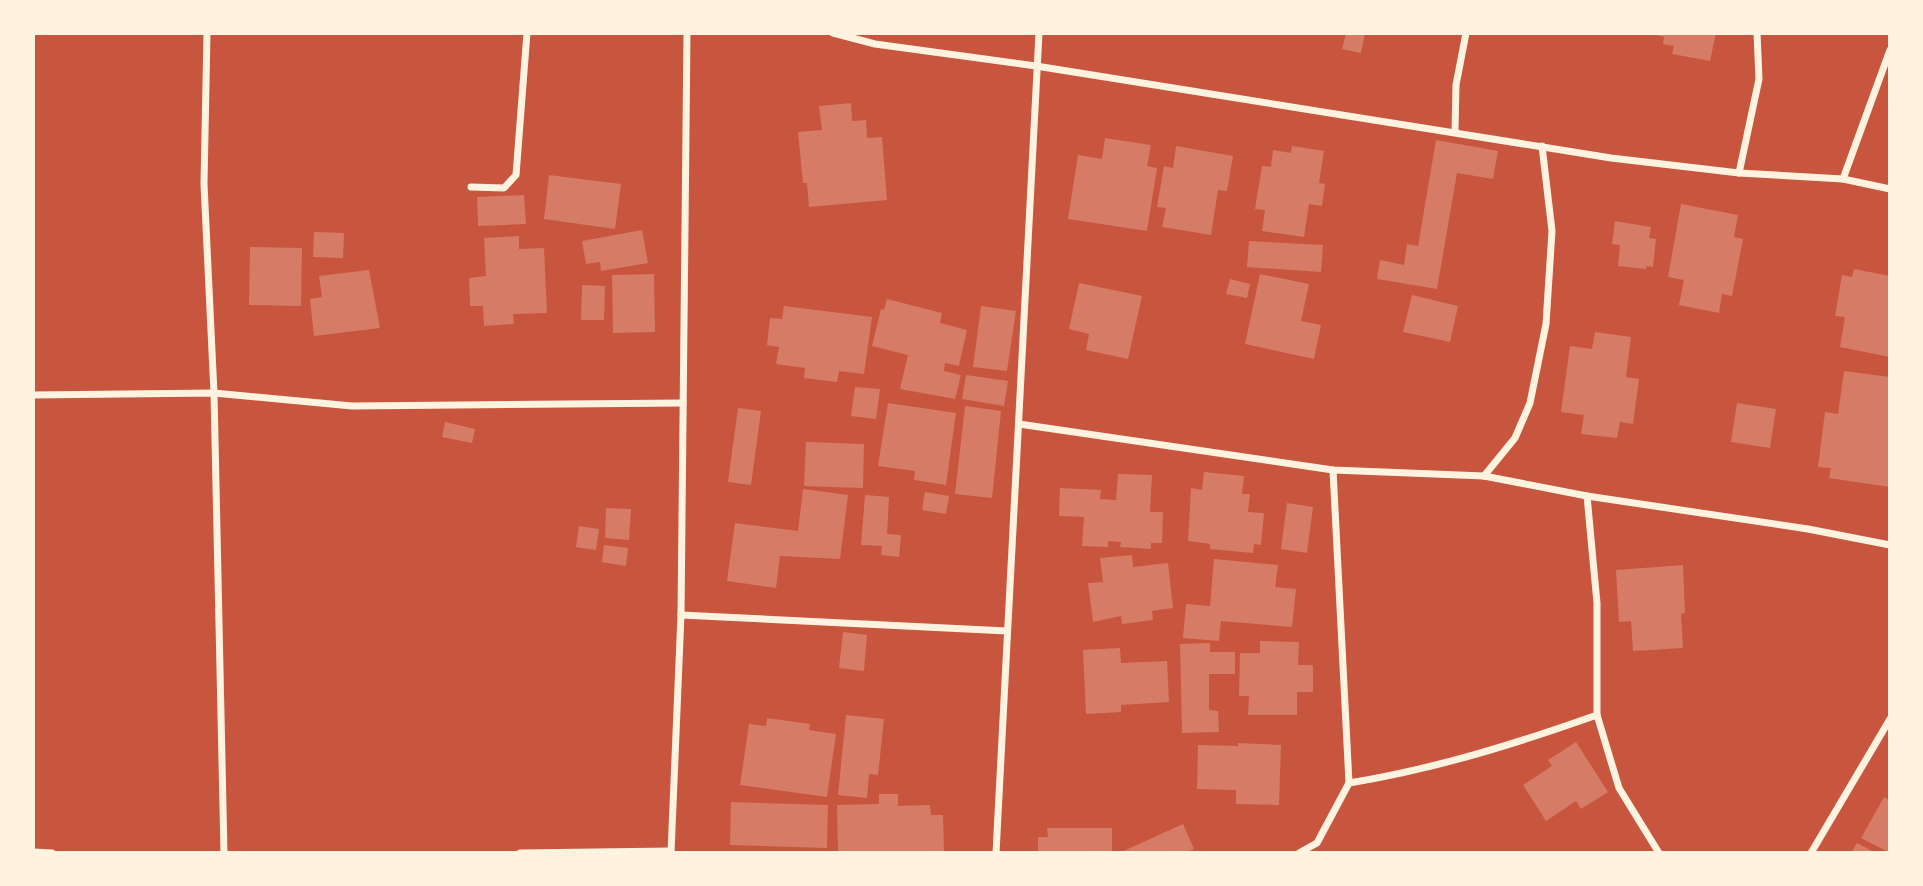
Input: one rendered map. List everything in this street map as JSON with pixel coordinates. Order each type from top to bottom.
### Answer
[{"type":"street","points":[[208,33],[204,184],[214,393],[224,853]]},
{"type":"street","points":[[471,187],[504,188],[516,175],[527,33]]},
{"type":"street","points":[[520,853],[671,852],[681,615],[687,33]]},
{"type":"street","points":[[833,33],[875,44],[1036,66],[1611,158],[1739,173],[1843,179],[1890,189]]},
{"type":"street","points":[[996,853],[1039,33]]},
{"type":"street","points":[[1455,131],[1456,85],[1465,33]]},
{"type":"street","points":[[1739,173],[1759,79],[1757,33]]},
{"type":"street","points":[[1843,179],[1890,50]]},
{"type":"street","points":[[1484,475],[1515,438],[1531,402],[1546,324],[1552,231],[1542,146]]},
{"type":"street","points":[[33,395],[214,393],[352,406],[683,403]]},
{"type":"street","points":[[1019,424],[1333,470],[1484,475],[1587,496],[1808,529],[1890,545]]},
{"type":"street","points":[[1299,853],[1317,843],[1349,783],[1333,470]]},
{"type":"street","points":[[1587,496],[1597,603],[1597,715],[1619,788],[1660,853]]},
{"type":"street","points":[[681,615],[1007,631]]},
{"type":"street","points":[[1349,783],[1403,774],[1492,752],[1597,715]]},
{"type":"street","points":[[1811,853],[1890,719]]},
{"type":"street","points":[[33,852],[52,853]]},
{"type":"building","points":[[1346,33],[1365,33],[1361,53],[1342,49]]},
{"type":"building","points":[[1649,33],[1716,33],[1710,61],[1672,54],[1674,46],[1663,44],[1664,37]]},
{"type":"building","points":[[851,103],[852,121],[866,120],[867,138],[882,137],[887,200],[809,207],[807,183],[803,183],[798,132],[822,130],[819,106]]},
{"type":"building","points":[[1105,138],[1151,145],[1147,166],[1157,168],[1147,231],[1068,219],[1078,155],[1102,159]]},
{"type":"building","points":[[1436,140],[1498,151],[1493,179],[1457,173],[1437,289],[1377,279],[1380,260],[1404,265],[1407,244],[1418,246]]},
{"type":"building","points":[[1176,146],[1233,156],[1227,191],[1218,190],[1211,235],[1162,227],[1166,208],[1157,207],[1164,166],[1173,168]]},
{"type":"building","points":[[1292,146],[1324,151],[1319,183],[1325,184],[1322,206],[1309,204],[1304,237],[1262,231],[1265,210],[1255,209],[1262,166],[1271,167],[1273,150],[1291,153]]},
{"type":"building","points":[[549,175],[621,184],[615,229],[544,219]]},
{"type":"building","points":[[524,195],[526,224],[478,226],[477,197]]},
{"type":"building","points":[[1681,204],[1738,215],[1734,237],[1743,239],[1732,296],[1722,294],[1719,313],[1679,305],[1684,280],[1668,277]]},
{"type":"building","points":[[1615,221],[1651,227],[1649,238],[1656,239],[1653,267],[1647,266],[1646,269],[1618,266],[1620,245],[1612,244]]},
{"type":"building","points":[[642,230],[648,263],[601,271],[600,262],[586,264],[582,241]]},
{"type":"building","points":[[314,232],[344,233],[343,258],[313,257]]},
{"type":"building","points":[[519,236],[519,249],[544,248],[547,313],[513,314],[514,324],[484,326],[483,306],[470,306],[469,278],[486,276],[484,238]]},
{"type":"building","points":[[1249,241],[1323,245],[1321,272],[1247,267]]},
{"type":"building","points":[[250,247],[302,248],[301,306],[249,305]]},
{"type":"building","points":[[1854,269],[1890,276],[1890,357],[1840,347],[1845,317],[1835,316],[1842,275],[1852,277]]},
{"type":"building","points":[[369,270],[380,328],[314,336],[310,299],[322,297],[319,276]]},
{"type":"building","points":[[654,274],[655,332],[613,333],[612,275]]},
{"type":"building","points":[[1260,274],[1309,284],[1301,321],[1321,325],[1314,359],[1245,344]]},
{"type":"building","points":[[1230,279],[1250,284],[1247,298],[1226,294]]},
{"type":"building","points":[[1079,283],[1142,296],[1128,359],[1086,350],[1089,334],[1069,329]]},
{"type":"building","points":[[582,285],[605,286],[604,320],[581,320]]},
{"type":"building","points":[[1412,295],[1458,306],[1450,342],[1403,332]]},
{"type":"building","points":[[887,299],[942,313],[940,323],[967,330],[959,366],[945,363],[944,371],[961,375],[955,399],[900,389],[908,355],[872,346],[881,309],[884,310]]},
{"type":"building","points":[[784,306],[872,317],[864,374],[839,371],[837,382],[804,378],[805,368],[776,364],[779,347],[767,345],[770,318],[782,319]]},
{"type":"building","points":[[981,306],[1016,311],[1007,371],[973,367]]},
{"type":"building","points":[[1595,332],[1631,337],[1626,377],[1639,379],[1633,424],[1620,422],[1617,438],[1581,434],[1584,415],[1561,412],[1570,346],[1592,349]]},
{"type":"building","points":[[1844,371],[1890,377],[1890,487],[1829,478],[1831,468],[1818,467],[1825,412],[1838,414]]},
{"type":"building","points":[[966,375],[1008,381],[1004,406],[962,399]]},
{"type":"building","points":[[855,387],[880,389],[876,419],[851,416]]},
{"type":"building","points":[[888,403],[956,413],[946,485],[914,480],[915,471],[878,466]]},
{"type":"building","points":[[1737,403],[1776,409],[1770,448],[1731,442]]},
{"type":"building","points":[[965,406],[1001,411],[992,498],[955,494]]},
{"type":"building","points":[[738,408],[761,411],[751,485],[728,482]]},
{"type":"building","points":[[445,422],[475,429],[472,443],[442,437]]},
{"type":"building","points":[[806,442],[864,444],[863,488],[804,486]]},
{"type":"building","points":[[1204,472],[1244,476],[1242,494],[1250,494],[1248,512],[1264,513],[1261,545],[1254,544],[1253,553],[1210,549],[1210,544],[1188,541],[1191,488],[1202,490]]},
{"type":"building","points":[[1118,474],[1152,475],[1150,512],[1163,512],[1162,543],[1151,543],[1151,549],[1120,547],[1121,542],[1108,541],[1108,547],[1082,546],[1084,517],[1059,516],[1060,488],[1101,490],[1100,499],[1116,500]]},
{"type":"building","points":[[803,489],[848,495],[840,559],[780,556],[776,588],[727,581],[735,523],[798,531]]},
{"type":"building","points":[[925,492],[949,496],[946,514],[922,510]]},
{"type":"building","points":[[865,495],[889,497],[887,534],[901,535],[899,557],[881,555],[882,546],[861,545]]},
{"type":"building","points":[[1287,503],[1313,507],[1307,553],[1281,549]]},
{"type":"building","points":[[606,508],[631,509],[629,540],[605,538]]},
{"type":"building","points":[[579,526],[599,529],[596,550],[576,547]]},
{"type":"building","points":[[604,545],[628,548],[626,566],[602,562]]},
{"type":"building","points":[[1132,555],[1133,567],[1168,563],[1173,608],[1152,611],[1153,620],[1122,624],[1121,616],[1093,622],[1088,583],[1103,582],[1100,558]]},
{"type":"building","points":[[1214,559],[1278,565],[1275,587],[1296,589],[1292,627],[1221,621],[1219,641],[1183,638],[1186,604],[1210,606]]},
{"type":"building","points":[[1683,565],[1683,648],[1633,651],[1631,621],[1619,622],[1616,570]]},
{"type":"building","points":[[843,632],[867,635],[864,671],[839,668]]},
{"type":"building","points":[[1260,641],[1299,642],[1298,665],[1313,665],[1313,692],[1297,692],[1297,715],[1248,715],[1249,696],[1239,696],[1240,653],[1260,653]]},
{"type":"building","points":[[1210,643],[1210,652],[1235,652],[1235,674],[1209,674],[1209,710],[1218,711],[1219,732],[1182,733],[1180,644]]},
{"type":"building","points":[[1120,648],[1121,663],[1167,661],[1169,702],[1121,705],[1121,712],[1086,714],[1083,650]]},
{"type":"building","points":[[846,715],[884,719],[878,775],[869,774],[867,798],[838,795]]},
{"type":"building","points":[[767,718],[810,724],[809,730],[836,734],[827,797],[740,785],[749,724],[766,726]]},
{"type":"building","points":[[1576,742],[1608,792],[1581,809],[1576,801],[1546,821],[1523,785],[1552,766],[1548,760]]},
{"type":"building","points":[[1238,743],[1281,745],[1279,805],[1236,804],[1236,790],[1197,789],[1198,745],[1238,746]]},
{"type":"building","points":[[879,794],[898,794],[898,806],[930,805],[931,815],[943,815],[944,853],[838,853],[837,805],[879,804]]},
{"type":"building","points":[[1884,797],[1890,801],[1890,853],[1861,838]]},
{"type":"building","points":[[731,802],[828,805],[827,848],[730,845]]},
{"type":"building","points":[[1183,824],[1194,849],[1185,853],[1119,853]]},
{"type":"building","points":[[1047,828],[1112,828],[1112,853],[1038,853],[1038,837],[1048,837]]},
{"type":"building","points":[[1857,843],[1876,853],[1851,853]]}]
